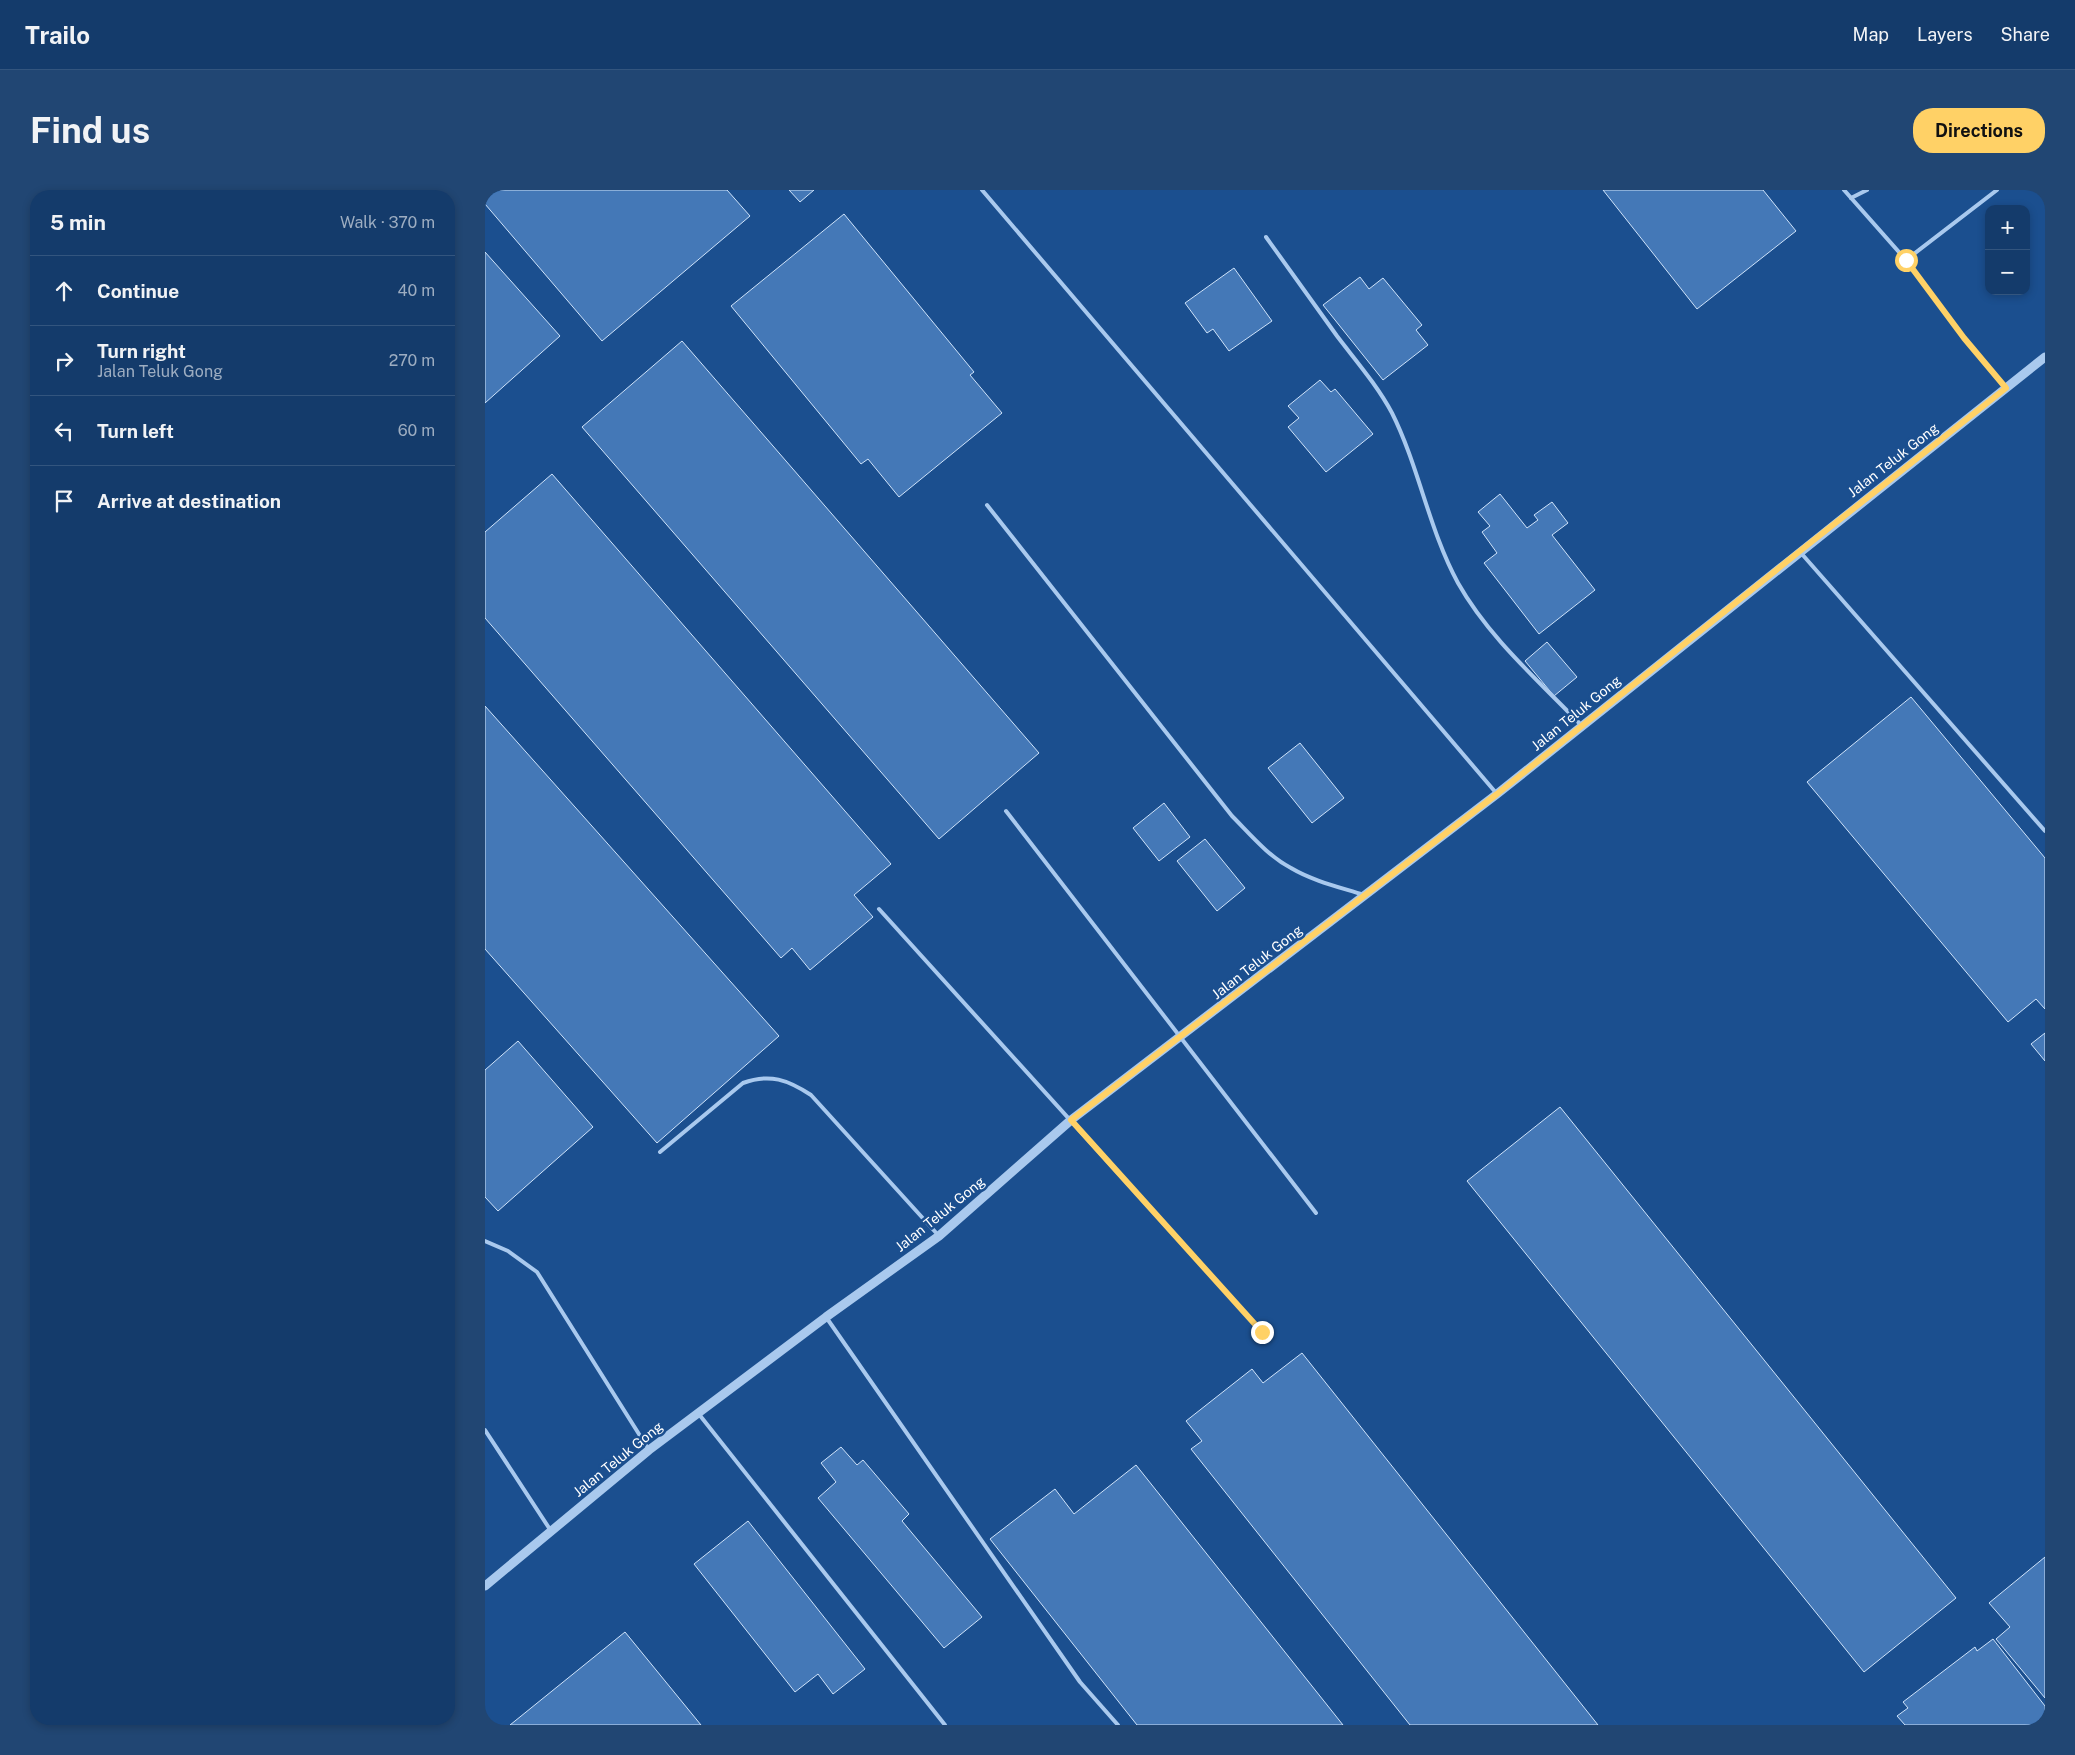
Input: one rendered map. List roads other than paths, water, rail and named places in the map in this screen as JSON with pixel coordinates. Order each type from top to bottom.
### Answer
[{"type":"street","name":"Jalan Teluk Gong","points":[[485,1586],[649,1450],[826,1317],[939,1236],[1071,1120],[1181,1038],[1497,794],[2045,357]]},
{"type":"lane","points":[[982,190],[1497,794]]},
{"type":"lane","points":[[1843,190],[1906,260],[1964,338],[2006,388]]},
{"type":"lane","points":[[1851,198],[1867,190]]},
{"type":"lane","points":[[1906,260],[1997,190]]},
{"type":"lane","points":[[1266,237],[1367,374],[1392,413],[1443,549],[1458,582],[1473,606],[1494,634],[1582,726]]},
{"type":"lane","points":[[987,504],[1232,816],[1263,847],[1289,867],[1313,880],[1366,895]]},
{"type":"lane","points":[[1800,551],[2045,831]]},
{"type":"lane","points":[[1006,811],[1316,1214]]},
{"type":"lane","points":[[879,908],[1262,1332]]},
{"type":"lane","points":[[660,1152],[743,1083],[758,1078],[775,1079],[794,1084],[811,1095],[939,1236]]},
{"type":"lane","points":[[485,1241],[508,1251],[537,1272],[649,1450]]},
{"type":"lane","points":[[826,1317],[1080,1682],[1118,1725]]},
{"type":"lane","points":[[698,1413],[945,1725]]},
{"type":"lane","points":[[485,1430],[551,1531]]}]
